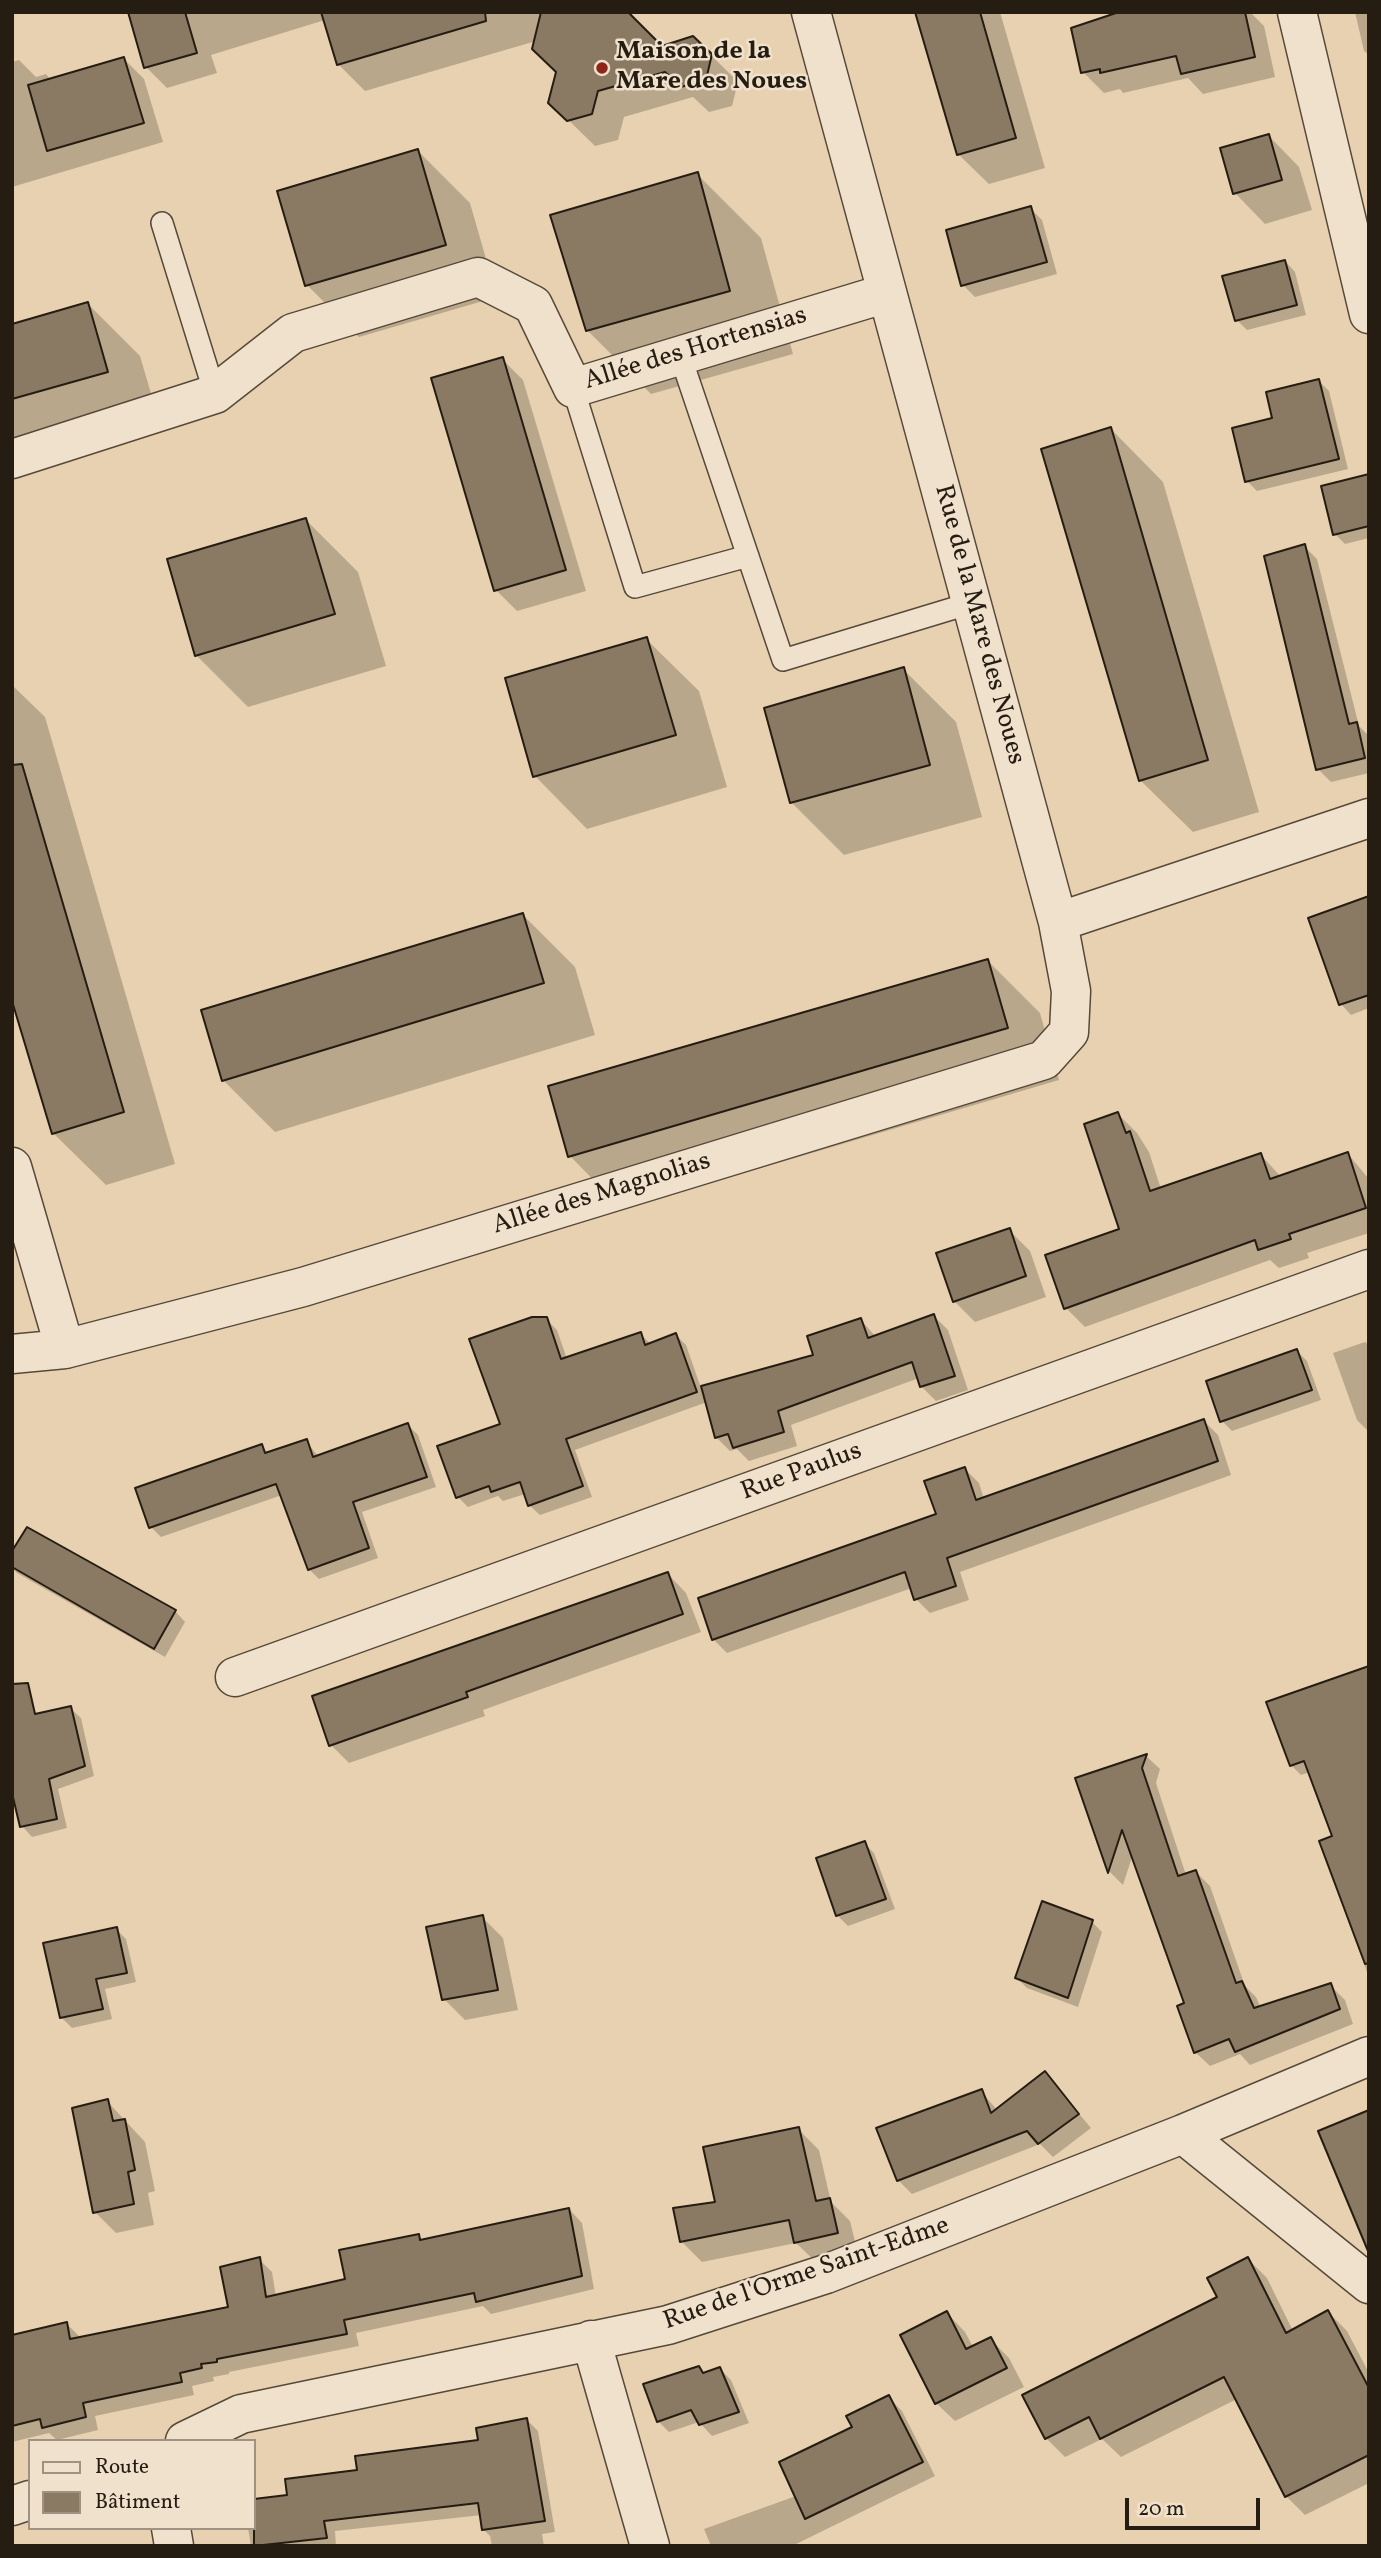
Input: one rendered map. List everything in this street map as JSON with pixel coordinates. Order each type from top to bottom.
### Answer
[{"type":"street","name":"Rue de la Mare des Noues","points":[[811,12],[1058,922]]},
{"type":"street","points":[[1297,12],[1369,314]]},
{"type":"street","name":"Allée des Hortensias","points":[[12,459],[215,394],[293,333],[478,277],[533,305],[573,388],[887,293]]},
{"type":"street","points":[[1058,922],[1369,818]]},
{"type":"street","name":"Allée des Magnolias","points":[[12,1354],[65,1349],[316,1283],[1044,1060],[1069,1031],[1071,991],[1058,922]]},
{"type":"street","points":[[12,1167],[65,1349]]},
{"type":"street","name":"Rue Paulus","points":[[235,1677],[1369,1269]]},
{"type":"street","name":"Rue de l'Orme Saint-Edme","points":[[189,2439],[241,2414],[668,2325],[826,2274],[1183,2134],[1369,2056]]},
{"type":"street","points":[[1183,2134],[1369,2284]]},
{"type":"street","points":[[591,2340],[650,2546]]},
{"type":"lane","points":[[162,223],[215,394]]},
{"type":"lane","points":[[680,355],[783,660],[971,603]]},
{"type":"lane","points":[[573,388],[635,587],[748,556]]},
{"type":"building","points":[[128,12],[185,12],[197,53],[144,68]]},
{"type":"building","points":[[321,12],[485,12],[486,21],[337,65]]},
{"type":"building","name":"Maison de la Mare des Noues","points":[[541,12],[628,12],[662,46],[693,36],[712,54],[706,80],[681,87],[665,72],[598,91],[592,114],[567,121],[548,103],[556,72],[532,49]]},
{"type":"building","points":[[915,12],[980,12],[1016,138],[957,155]]},
{"type":"building","points":[[1119,12],[1245,12],[1255,57],[1181,74],[1176,56],[1100,73],[1100,69],[1081,73],[1071,28]]},
{"type":"building","points":[[124,57],[144,123],[47,151],[28,85]]},
{"type":"building","points":[[1269,134],[1282,180],[1233,194],[1220,148]]},
{"type":"building","points":[[418,149],[446,245],[305,286],[277,191]]},
{"type":"building","points":[[698,172],[730,291],[586,331],[550,215]]},
{"type":"building","points":[[1031,206],[1047,262],[961,286],[946,230]]},
{"type":"building","points":[[1285,260],[1297,305],[1235,321],[1222,276]]},
{"type":"building","points":[[88,302],[108,372],[12,399],[12,324]]},
{"type":"building","points":[[503,357],[566,570],[494,591],[431,378]]},
{"type":"building","points":[[1319,379],[1339,459],[1245,482],[1232,428],[1272,418],[1266,392]]},
{"type":"building","points":[[1111,427],[1208,760],[1139,781],[1041,449]]},
{"type":"building","points":[[1369,474],[1369,526],[1333,535],[1321,486]]},
{"type":"building","points":[[306,518],[335,614],[195,656],[167,559]]},
{"type":"building","points":[[1305,544],[1349,724],[1357,722],[1365,758],[1316,770],[1264,556]]},
{"type":"building","points":[[647,637],[676,735],[533,777],[505,678]]},
{"type":"building","points":[[904,667],[930,765],[790,803],[764,708]]},
{"type":"building","points":[[22,764],[124,1112],[52,1134],[12,1001],[12,765]]},
{"type":"building","points":[[1369,896],[1369,995],[1339,1005],[1308,918]]},
{"type":"building","points":[[523,913],[544,983],[222,1081],[201,1010]]},
{"type":"building","points":[[988,959],[1008,1028],[568,1157],[548,1086]]},
{"type":"building","points":[[1118,1112],[1126,1133],[1130,1131],[1150,1191],[1261,1153],[1270,1179],[1348,1152],[1366,1208],[1289,1234],[1291,1239],[1258,1250],[1255,1240],[1064,1309],[1045,1255],[1119,1229],[1084,1124]]},
{"type":"building","points":[[1010,1228],[1026,1276],[953,1302],[936,1253]]},
{"type":"building","points":[[934,1314],[955,1376],[920,1387],[912,1362],[778,1411],[784,1432],[733,1448],[728,1434],[715,1438],[701,1386],[813,1355],[807,1336],[861,1318],[868,1338]]},
{"type":"building","points":[[532,1317],[547,1317],[561,1359],[641,1332],[645,1345],[676,1333],[697,1392],[566,1439],[583,1486],[528,1506],[520,1482],[491,1492],[489,1486],[456,1498],[437,1446],[500,1424],[469,1339]]},
{"type":"building","points":[[1297,1349],[1312,1390],[1220,1422],[1206,1381]]},
{"type":"building","points":[[1204,1419],[1218,1461],[947,1558],[956,1586],[914,1600],[905,1572],[712,1640],[698,1598],[936,1514],[924,1481],[965,1467],[976,1500]]},
{"type":"building","points":[[408,1423],[427,1477],[353,1502],[369,1548],[308,1570],[276,1484],[149,1528],[135,1488],[262,1444],[265,1453],[307,1439],[313,1457]]},
{"type":"building","points":[[27,1527],[176,1610],[154,1649],[12,1567],[12,1551]]},
{"type":"building","points":[[668,1572],[683,1614],[466,1692],[468,1697],[329,1746],[312,1696]]},
{"type":"building","points":[[1369,1666],[1369,1963],[1365,1964],[1319,1841],[1332,1836],[1304,1761],[1290,1766],[1266,1702]]},
{"type":"building","points":[[28,1683],[35,1714],[71,1706],[85,1766],[49,1779],[57,1819],[20,1827],[12,1793],[12,1684]]},
{"type":"building","points":[[1147,1754],[1142,1768],[1178,1876],[1196,1870],[1236,1983],[1242,1981],[1254,2008],[1331,1983],[1340,2009],[1235,2052],[1229,2039],[1194,2053],[1177,2006],[1184,2003],[1122,1830],[1108,1873],[1075,1778]]},
{"type":"building","points":[[865,1841],[886,1899],[836,1916],[816,1858]]},
{"type":"building","points":[[1042,1901],[1093,1920],[1068,1998],[1015,1978]]},
{"type":"building","points":[[483,1915],[498,1990],[442,2000],[426,1927]]},
{"type":"building","points":[[117,1927],[127,1973],[96,1979],[103,2009],[60,2018],[43,1943]]},
{"type":"building","points":[[1045,2071],[1079,2114],[1038,2144],[1027,2131],[897,2181],[876,2128],[982,2089],[991,2113]]},
{"type":"building","points":[[108,2099],[113,2121],[125,2119],[135,2170],[128,2172],[134,2204],[93,2213],[72,2108]]},
{"type":"building","points":[[1369,2110],[1369,2251],[1368,2251],[1318,2131]]},
{"type":"building","points":[[799,2127],[816,2201],[830,2198],[838,2233],[794,2243],[789,2220],[680,2242],[673,2208],[715,2202],[703,2147]]},
{"type":"building","points":[[569,2208],[582,2276],[476,2302],[474,2293],[344,2320],[347,2334],[201,2364],[202,2368],[180,2373],[182,2382],[83,2403],[86,2417],[42,2428],[40,2419],[12,2426],[12,2335],[67,2322],[70,2339],[228,2307],[220,2267],[260,2257],[266,2297],[345,2279],[339,2250],[419,2234],[420,2240]]},
{"type":"building","points":[[1248,2257],[1286,2333],[1328,2310],[1369,2388],[1369,2455],[1285,2497],[1224,2377],[1100,2439],[1089,2417],[1045,2439],[1022,2395],[1217,2297],[1207,2278]]},
{"type":"building","points":[[947,2311],[966,2349],[991,2337],[1007,2368],[935,2404],[900,2335]]},
{"type":"building","points":[[699,2366],[703,2373],[720,2367],[739,2412],[699,2425],[691,2410],[657,2422],[643,2384]]},
{"type":"building","points":[[889,2395],[923,2462],[805,2519],[779,2462],[852,2427],[846,2416]]},
{"type":"building","points":[[527,2418],[545,2521],[482,2530],[478,2503],[324,2521],[327,2538],[254,2546],[256,2499],[287,2495],[285,2479],[357,2470],[355,2456],[478,2440],[476,2428]]},
{"type":"place","name":"Maison de la Mare des Noues","points":[[602,68]]}]
